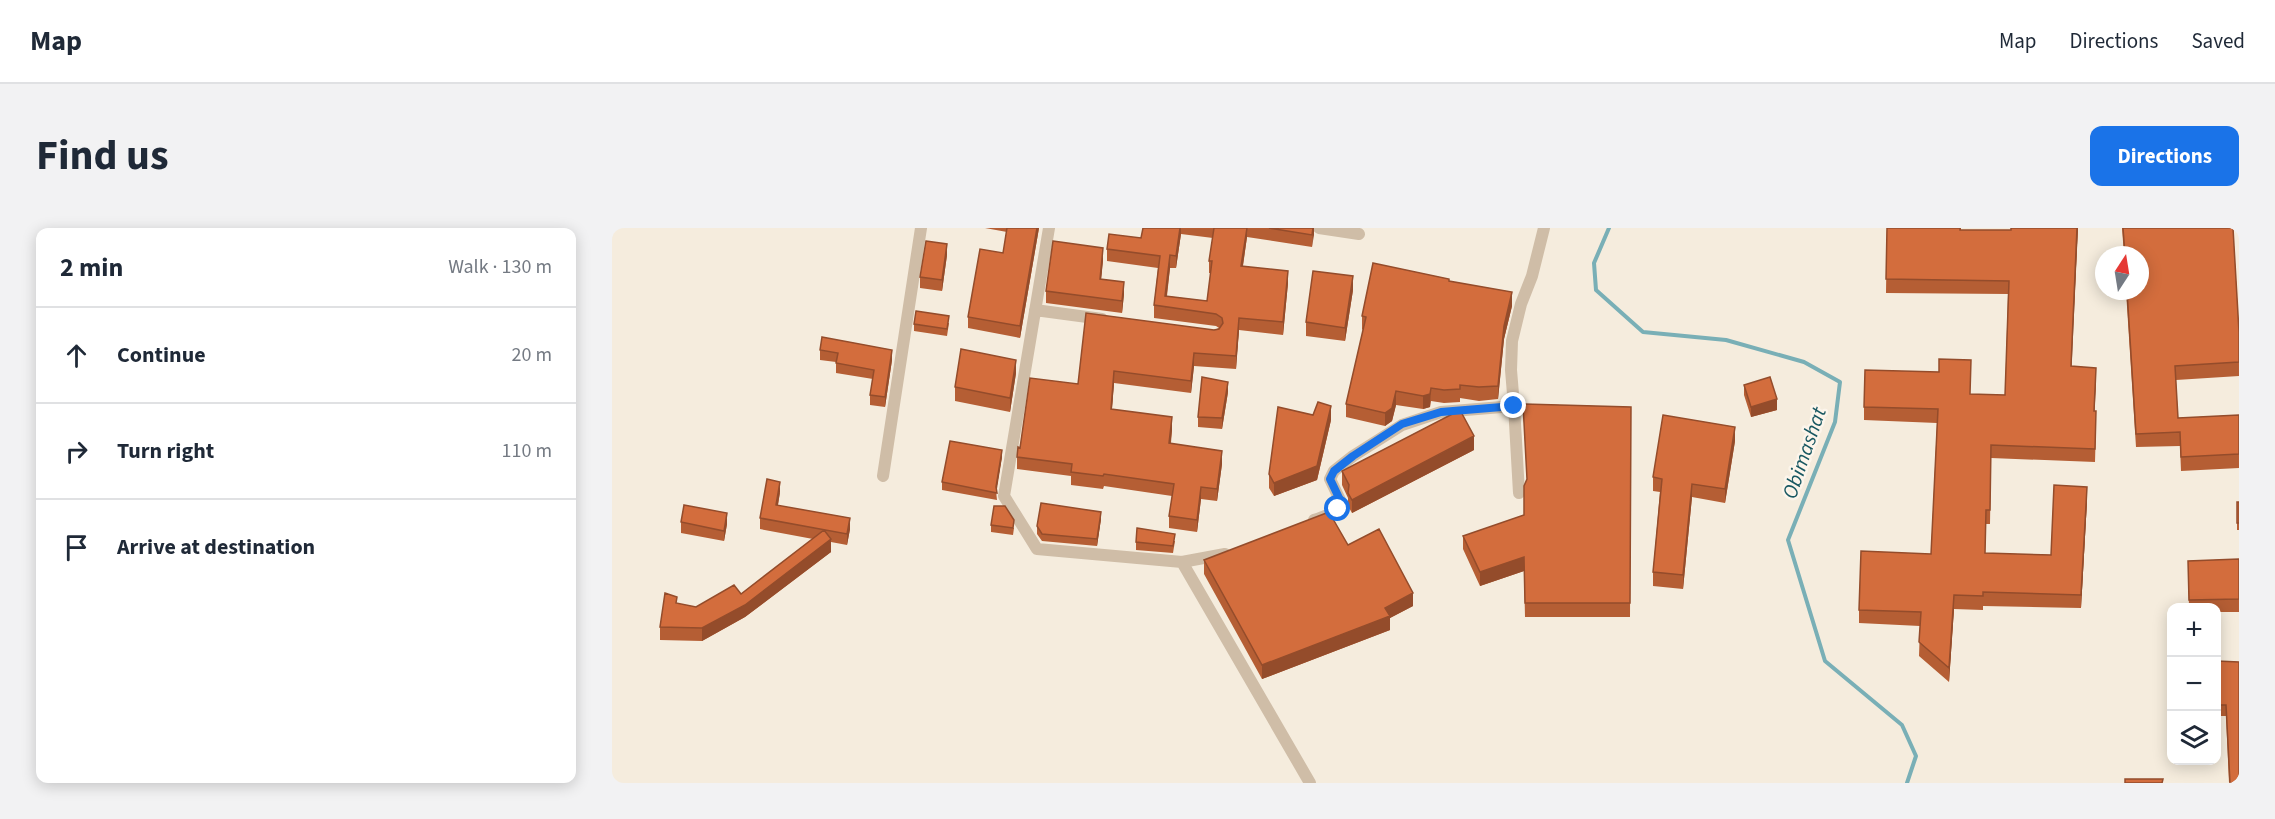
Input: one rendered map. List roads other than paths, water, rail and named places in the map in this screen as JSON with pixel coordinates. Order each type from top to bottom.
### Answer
[{"type":"street","points":[[883,476],[921,228]]},
{"type":"street","points":[[1048,228],[1004,496],[1037,549],[1182,562],[1218,556],[1239,548]]},
{"type":"street","points":[[1318,228],[1359,234]]},
{"type":"street","points":[[1518,493],[1511,370],[1512,341],[1544,228]]},
{"type":"street","points":[[1035,310],[1114,321]]},
{"type":"street","points":[[1300,525],[1338,509],[1341,502],[1330,479],[1334,471],[1402,424],[1441,412],[1514,406]]},
{"type":"street","points":[[1182,562],[1310,783]]},
{"type":"waterway","name":"Obimashat","points":[[1609,228],[1594,263],[1596,290],[1643,332],[1726,340],[1804,362],[1840,382],[1835,422],[1788,540],[1825,661],[1902,725],[1916,756],[1907,783]]}]
